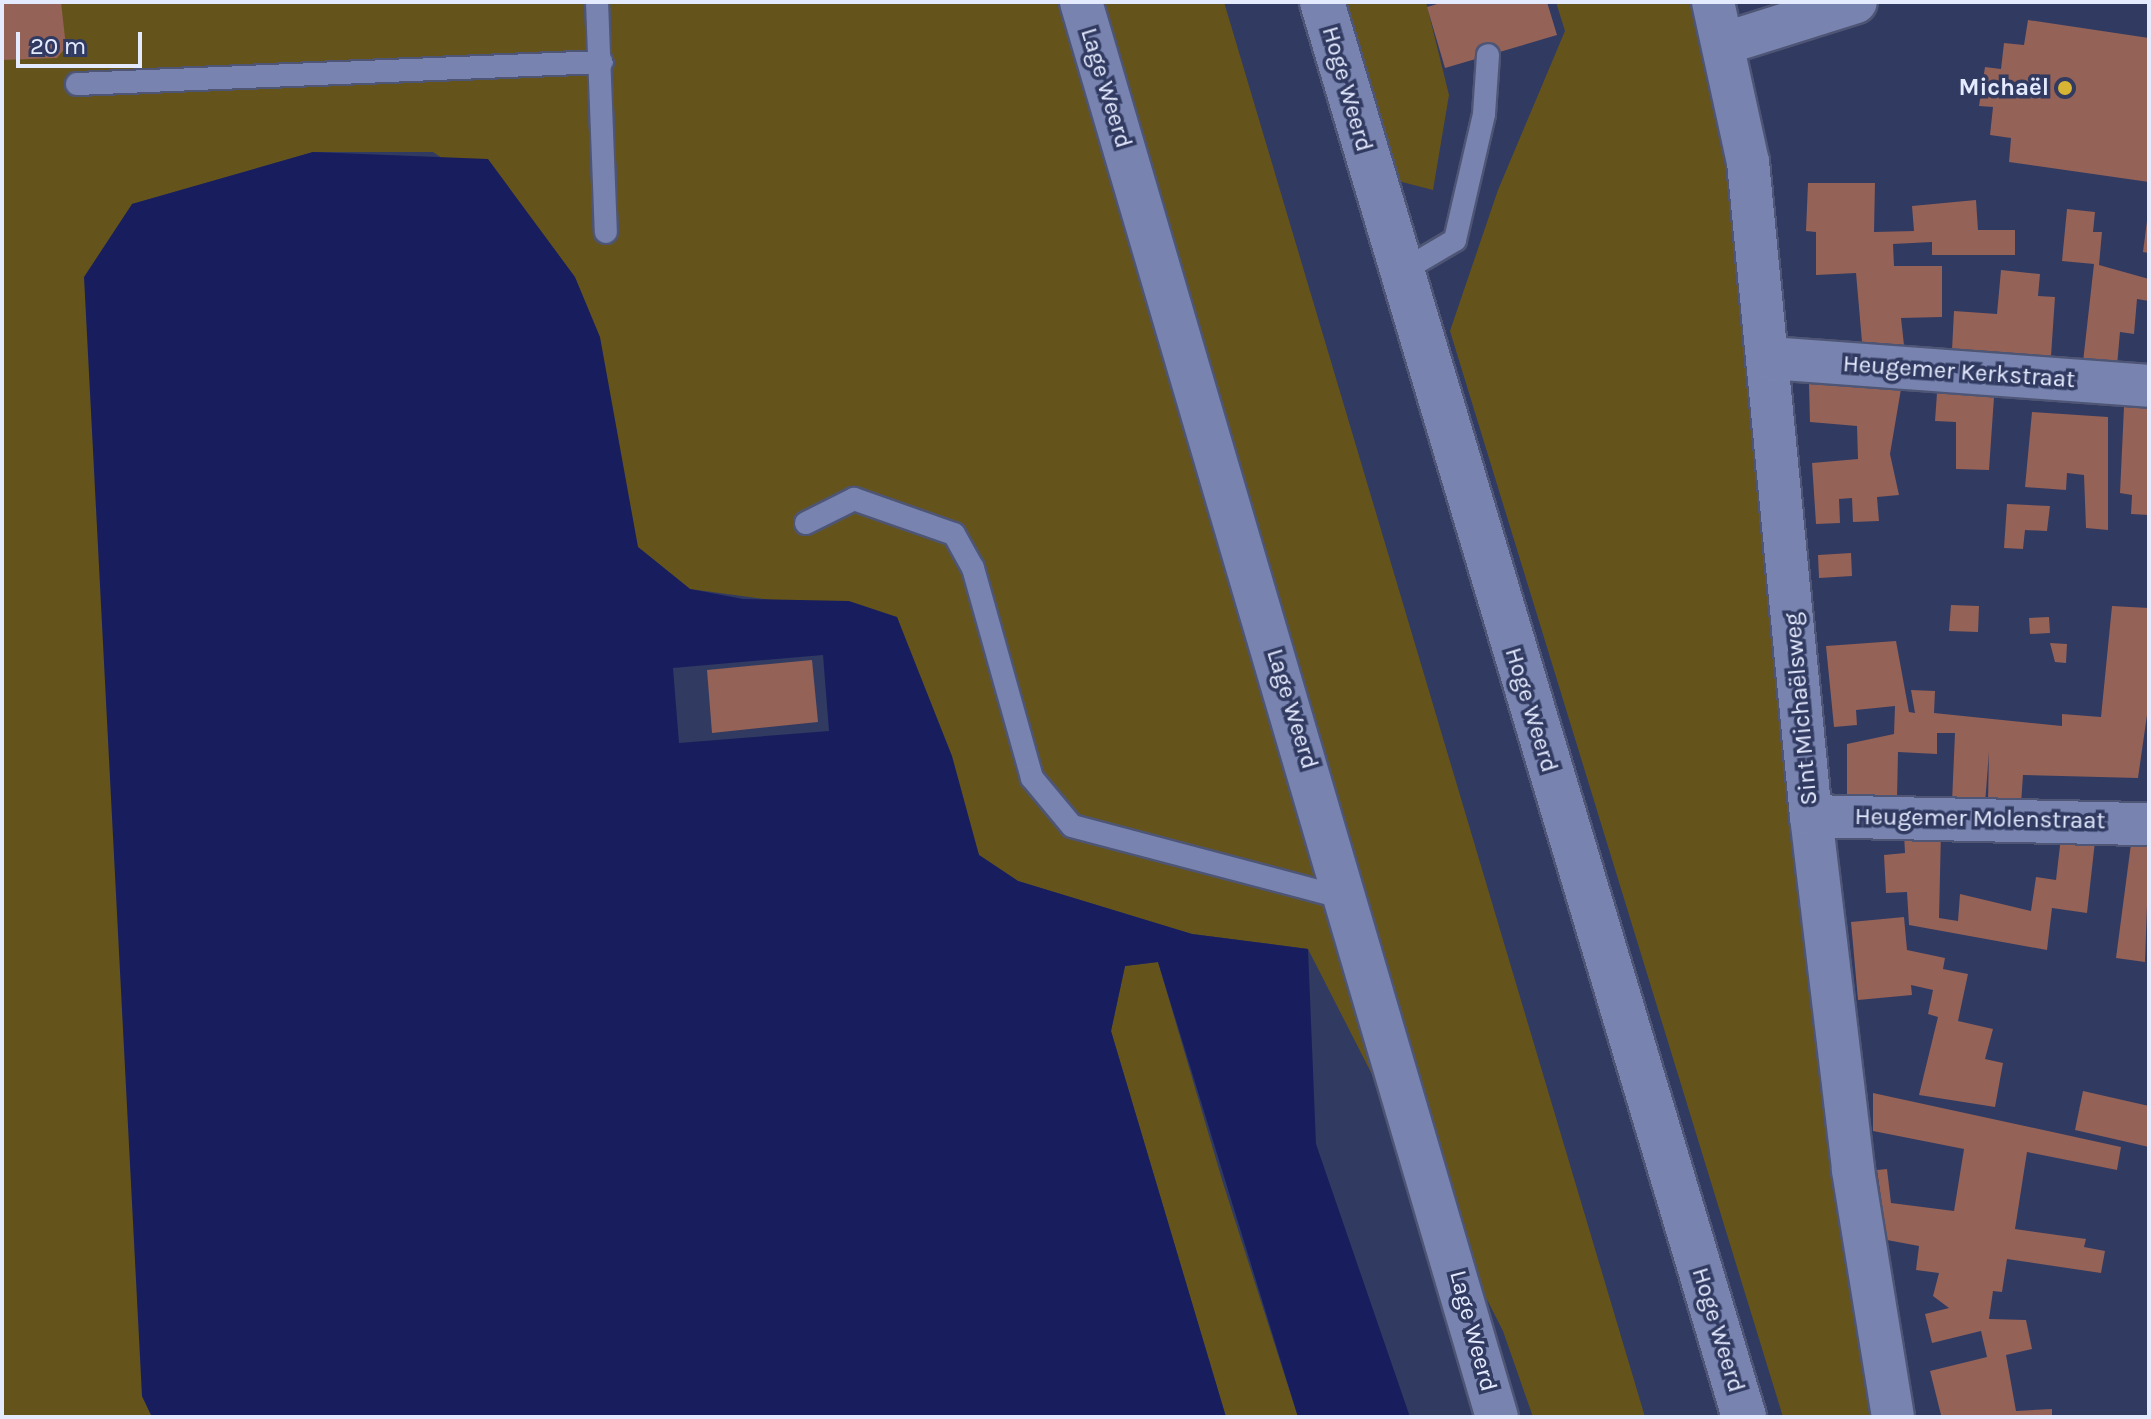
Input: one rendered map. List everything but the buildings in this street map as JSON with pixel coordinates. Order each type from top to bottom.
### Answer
[{"type":"main road","name":"Hoge Weerd","points":[[1322,2],[1399,273],[1744,1417]]},
{"type":"street","name":"Lage Weerd","points":[[1081,2],[1348,899],[1497,1417]]},
{"type":"street","name":"Sint Michaëlsweg","points":[[1713,2],[1741,110],[1770,358],[1811,816],[1853,1170],[1893,1417]]},
{"type":"street","points":[[1726,43],[1856,2]]},
{"type":"street","name":"Heugemer Kerkstraat","points":[[1770,358],[2149,386]]},
{"type":"street","name":"Heugemer Molenstraat","points":[[1811,816],[2149,824]]},
{"type":"lane","points":[[597,2],[602,62],[606,232]]},
{"type":"lane","points":[[1399,273],[1455,240],[1487,99],[1488,55]]},
{"type":"lane","points":[[77,84],[602,62]]},
{"type":"lane","points":[[806,523],[854,499],[954,534],[973,568],[1032,778],[1072,826],[1348,899]]},
{"type":"shaded area","points":[[2,2],[1224,2],[1645,1417],[1533,1417],[1503,1331],[1308,949],[1192,934],[1018,881],[979,855],[897,617],[690,589],[638,547],[574,277],[530,218],[433,152],[313,152],[132,204],[142,1396],[152,1417],[2,1417]]},
{"type":"shaded area","points":[[1346,2],[1426,2],[1449,95],[1433,190],[1398,181]]},
{"type":"shaded area","points":[[1556,2],[1694,2],[1737,214],[1876,1417],[1783,1417],[1450,331],[1498,190],[1565,31]]},
{"type":"shaded area","points":[[313,152],[488,159],[575,277],[600,337],[638,547],[690,589],[743,599],[849,601],[897,617],[952,756],[979,855],[1018,881],[1192,934],[1308,949],[1316,1144],[1410,1417],[1298,1417],[1158,962],[1125,966],[1111,1031],[1226,1417],[152,1417],[142,1396],[84,277],[132,204]]},
{"type":"shaded area","points":[[1158,962],[1223,1183],[1298,1417],[1226,1417],[1111,1031],[1125,966]]},
{"type":"pier","points":[[823,655],[829,731],[679,743],[673,668]]},
{"type":"place","name":"Michaël","points":[[2065,88]]}]
